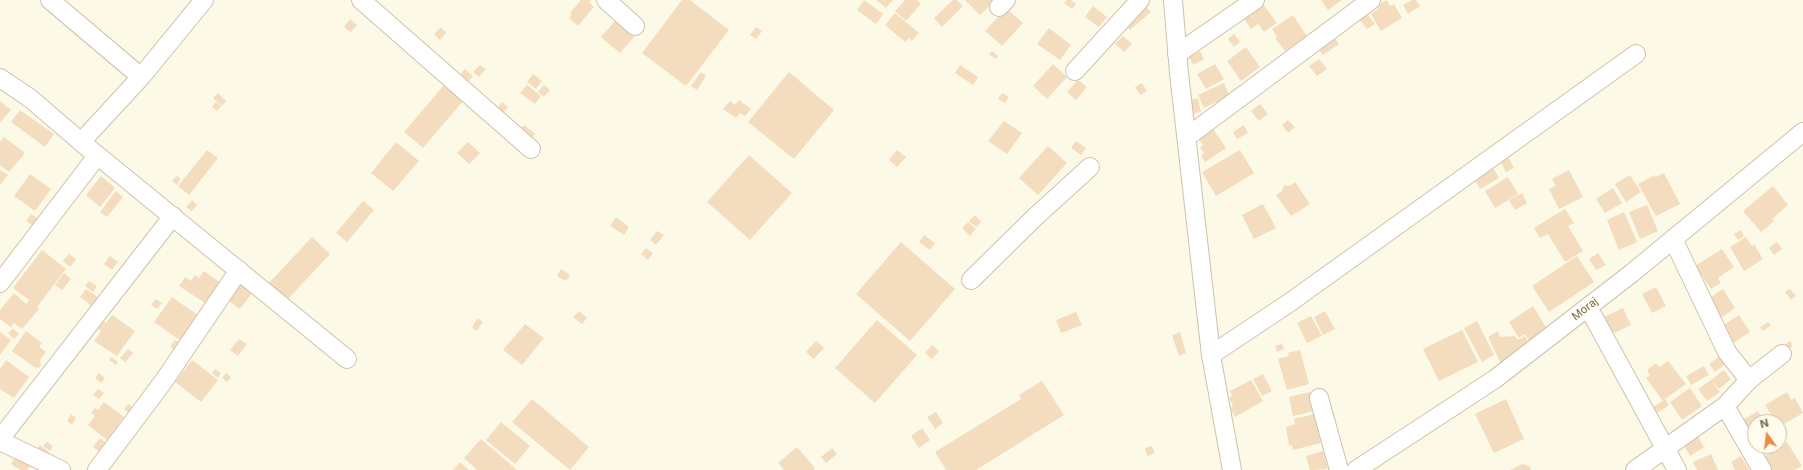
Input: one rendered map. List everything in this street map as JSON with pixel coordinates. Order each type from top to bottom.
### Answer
[{"type":"street","points":[[50,0],[141,77]]},
{"type":"street","points":[[361,0],[531,149]]},
{"type":"street","points":[[606,0],[635,26]]},
{"type":"street","points":[[1075,71],[1140,0]]},
{"type":"street","points":[[1173,0],[1177,54],[1211,355],[1232,470]]},
{"type":"street","points":[[1177,54],[1255,0]]},
{"type":"street","points":[[1187,137],[1371,0]]},
{"type":"street","points":[[80,142],[141,77],[203,1]]},
{"type":"street","points":[[1211,355],[1295,299],[1636,54]]},
{"type":"street","points":[[0,78],[31,99],[97,156],[173,216],[347,359]]},
{"type":"street","name":"Moraj","points":[[1356,470],[1495,379],[1673,239],[1803,132]]},
{"type":"street","points":[[0,283],[97,156]]},
{"type":"street","points":[[972,280],[1034,218],[1090,168]]},
{"type":"street","points":[[61,470],[0,440],[173,216]]},
{"type":"street","points":[[1673,239],[1727,352],[1749,380]]},
{"type":"street","points":[[97,470],[163,382],[239,270]]},
{"type":"street","points":[[1588,307],[1677,470]]},
{"type":"street","points":[[1635,470],[1725,406],[1749,380],[1782,354]]},
{"type":"street","points":[[1319,398],[1339,470]]},
{"type":"street","points":[[1725,406],[1762,470]]},
{"type":"building","points":[[581,0],[591,0],[589,2],[594,7],[578,26],[569,18],[572,15],[570,13]]},
{"type":"building","points":[[682,0],[690,0],[729,30],[686,86],[642,53]]},
{"type":"building","points":[[864,0],[883,14],[876,24],[857,10]]},
{"type":"building","points":[[876,0],[893,0],[886,8]]},
{"type":"building","points":[[905,0],[917,0],[921,4],[906,21],[895,11]]},
{"type":"building","points":[[953,0],[957,0],[963,6],[942,27],[934,18]]},
{"type":"building","points":[[965,0],[996,0],[980,15]]},
{"type":"building","points":[[1067,0],[1071,0],[1076,4],[1072,9],[1064,3]]},
{"type":"building","points":[[1321,0],[1342,0],[1328,10]]},
{"type":"building","points":[[1387,0],[1390,6],[1394,4],[1402,18],[1381,31],[1371,14],[1378,9],[1376,6]]},
{"type":"building","points":[[1412,0],[1416,0],[1420,6],[1408,14],[1403,5]]},
{"type":"building","points":[[1143,3],[1151,12],[1130,30],[1122,21]]},
{"type":"building","points":[[1262,3],[1277,23],[1264,32],[1258,24],[1251,29],[1242,16],[1248,12],[1257,23],[1249,12]]},
{"type":"building","points":[[1093,6],[1107,17],[1099,27],[1085,17]]},
{"type":"building","points":[[1006,8],[1023,23],[1002,46],[985,31]]},
{"type":"building","points":[[1363,8],[1375,24],[1367,29],[1355,13]]},
{"type":"building","points":[[895,13],[919,33],[912,41],[909,38],[905,42],[885,25]]},
{"type":"building","points":[[1293,15],[1307,36],[1285,51],[1275,38],[1277,37],[1272,29]]},
{"type":"building","points":[[350,19],[357,25],[351,32],[344,27]]},
{"type":"building","points":[[615,21],[634,37],[620,53],[601,37]]},
{"type":"building","points":[[441,27],[446,33],[440,40],[434,34]]},
{"type":"building","points":[[756,27],[762,31],[756,39],[750,35]]},
{"type":"building","points":[[1049,28],[1071,45],[1060,60],[1037,44]]},
{"type":"building","points":[[1331,33],[1339,44],[1323,55],[1315,44]]},
{"type":"building","points":[[1234,34],[1240,42],[1234,47],[1228,39]]},
{"type":"building","points":[[1123,36],[1132,44],[1124,52],[1115,44]]},
{"type":"building","points":[[1246,47],[1260,67],[1241,81],[1227,61]]},
{"type":"building","points":[[992,51],[998,56],[996,59],[989,54]]},
{"type":"building","points":[[1200,51],[1204,59],[1193,65],[1189,57]]},
{"type":"building","points":[[1319,59],[1327,69],[1317,76],[1309,66]]},
{"type":"building","points":[[1053,64],[1067,77],[1047,99],[1033,86]]},
{"type":"building","points":[[1215,64],[1224,79],[1206,89],[1197,74]]},
{"type":"building","points":[[480,65],[486,69],[479,77],[473,72]]},
{"type":"building","points":[[960,65],[978,77],[973,85],[955,73]]},
{"type":"building","points":[[465,69],[473,76],[466,84],[458,77]]},
{"type":"building","points":[[701,72],[706,76],[697,90],[691,86]]},
{"type":"building","points":[[789,72],[834,110],[794,159],[748,122]]},
{"type":"building","points":[[533,74],[542,81],[536,89],[527,82]]},
{"type":"building","points":[[1078,80],[1087,87],[1076,100],[1067,92]]},
{"type":"building","points":[[1142,83],[1147,91],[1140,95],[1135,87]]},
{"type":"building","points":[[1224,83],[1232,102],[1219,108],[1216,102],[1204,108],[1198,95]]},
{"type":"building","points":[[444,85],[463,101],[423,148],[404,132]]},
{"type":"building","points":[[527,85],[541,96],[535,104],[520,93]]},
{"type":"building","points":[[544,85],[550,90],[544,97],[538,92]]},
{"type":"building","points":[[218,93],[226,101],[222,106],[213,98]]},
{"type":"building","points":[[1002,93],[1009,97],[1005,103],[998,99]]},
{"type":"building","points":[[1198,98],[1201,112],[1192,114],[1189,100]]},
{"type":"building","points":[[739,100],[751,109],[745,116],[740,113],[736,118],[723,109],[730,101],[735,105]]},
{"type":"building","points":[[0,101],[11,110],[0,123]]},
{"type":"building","points":[[216,102],[221,106],[217,111],[212,107]]},
{"type":"building","points":[[502,102],[508,107],[501,115],[495,110]]},
{"type":"building","points":[[1260,104],[1268,114],[1259,121],[1251,111]]},
{"type":"building","points":[[20,110],[54,134],[45,147],[11,122]]},
{"type":"building","points":[[1288,120],[1295,127],[1288,133],[1282,125]]},
{"type":"building","points":[[1004,121],[1022,133],[1007,154],[988,141]]},
{"type":"building","points":[[524,125],[535,134],[529,141],[518,132]]},
{"type":"building","points":[[1244,125],[1248,133],[1237,139],[1233,132]]},
{"type":"building","points":[[1213,129],[1226,148],[1205,162],[1201,156],[1204,153],[1200,147],[1203,145],[1199,139]]},
{"type":"building","points":[[4,137],[25,153],[9,172],[0,165],[0,142]]},
{"type":"building","points":[[1076,141],[1086,148],[1081,155],[1071,148]]},
{"type":"building","points":[[396,142],[419,161],[393,191],[371,173]]},
{"type":"building","points":[[468,142],[480,153],[469,164],[457,153]]},
{"type":"building","points":[[1048,146],[1067,163],[1038,195],[1019,178]]},
{"type":"building","points":[[207,150],[218,158],[189,195],[178,186]]},
{"type":"building","points":[[897,150],[906,157],[897,167],[889,160]]},
{"type":"building","points":[[1240,150],[1254,173],[1216,196],[1202,172]]},
{"type":"building","points":[[1506,153],[1514,168],[1506,172],[1498,158]]},
{"type":"building","points":[[749,155],[792,193],[750,240],[707,202]]},
{"type":"building","points":[[1491,164],[1499,178],[1480,189],[1472,175]]},
{"type":"building","points":[[0,170],[8,175],[0,185]]},
{"type":"building","points":[[1569,170],[1583,197],[1559,209],[1549,189],[1556,186],[1552,179]]},
{"type":"building","points":[[1664,173],[1680,204],[1656,216],[1638,184],[1655,175],[1656,177]]},
{"type":"building","points":[[30,174],[51,189],[35,211],[14,196]]},
{"type":"building","points":[[1630,175],[1641,192],[1626,202],[1615,184]]},
{"type":"building","points":[[101,176],[115,188],[100,207],[86,195]]},
{"type":"building","points":[[177,176],[181,179],[177,185],[172,181]]},
{"type":"building","points":[[1508,177],[1518,194],[1495,208],[1485,191]]},
{"type":"building","points":[[1295,182],[1310,204],[1291,216],[1276,195],[1282,191],[1284,185],[1290,186]]},
{"type":"building","points":[[1773,186],[1788,205],[1772,219],[1774,221],[1761,232],[1743,211]]},
{"type":"building","points":[[1613,188],[1622,203],[1605,213],[1596,199]]},
{"type":"building","points":[[116,191],[123,197],[107,217],[100,212]]},
{"type":"building","points":[[1522,193],[1527,203],[1515,210],[1509,200]]},
{"type":"building","points":[[192,200],[197,205],[192,211],[186,207]]},
{"type":"building","points":[[363,201],[374,210],[347,242],[336,233]]},
{"type":"building","points":[[1263,204],[1276,228],[1254,239],[1242,215]]},
{"type":"building","points":[[1647,205],[1658,231],[1640,239],[1629,212]]},
{"type":"building","points":[[1565,209],[1574,223],[1568,226],[1583,251],[1565,262],[1548,234],[1540,238],[1534,228]]},
{"type":"building","points":[[1624,212],[1637,242],[1619,250],[1607,220]]},
{"type":"building","points":[[31,214],[41,221],[37,228],[26,221]]},
{"type":"building","points":[[975,215],[981,222],[976,227],[969,221]]},
{"type":"building","points":[[616,217],[629,227],[624,235],[610,226]]},
{"type":"building","points":[[968,222],[976,229],[970,236],[962,228]]},
{"type":"building","points":[[1741,230],[1744,236],[1738,240],[1734,234]]},
{"type":"building","points":[[657,231],[664,235],[656,245],[650,240]]},
{"type":"building","points":[[924,235],[935,243],[930,250],[919,242]]},
{"type":"building","points":[[312,237],[330,254],[287,300],[269,283]]},
{"type":"building","points":[[1746,237],[1752,246],[1754,244],[1763,259],[1744,271],[1730,247]]},
{"type":"building","points":[[901,242],[955,289],[910,341],[856,294]]},
{"type":"building","points":[[1777,242],[1782,249],[1774,255],[1769,248]]},
{"type":"building","points":[[646,248],[653,253],[648,260],[641,254]]},
{"type":"building","points":[[1722,249],[1734,267],[1718,278],[1721,283],[1711,289],[1695,266]]},
{"type":"building","points":[[42,250],[66,269],[37,307],[39,309],[22,329],[14,323],[11,327],[0,319],[0,310],[14,293],[26,304],[29,300],[13,288]]},
{"type":"building","points":[[1598,253],[1606,265],[1596,270],[1589,259]]},
{"type":"building","points":[[69,254],[76,259],[70,267],[63,261]]},
{"type":"building","points":[[110,256],[118,262],[112,270],[104,264]]},
{"type":"building","points":[[1577,256],[1594,282],[1549,312],[1532,286]]},
{"type":"building","points":[[561,269],[570,275],[566,281],[557,276]]},
{"type":"building","points":[[204,271],[222,284],[208,305],[179,286],[185,277],[191,281],[195,275],[199,278]]},
{"type":"building","points":[[64,273],[71,279],[62,290],[55,285]]},
{"type":"building","points":[[89,281],[97,286],[93,292],[85,286]]},
{"type":"building","points":[[238,281],[253,292],[240,309],[226,299]]},
{"type":"building","points":[[1656,287],[1666,306],[1652,313],[1642,294]]},
{"type":"building","points":[[86,289],[99,298],[93,307],[80,297]]},
{"type":"building","points":[[1723,289],[1735,308],[1718,320],[1705,301]]},
{"type":"building","points":[[1790,289],[1796,296],[1791,300],[1785,292]]},
{"type":"building","points":[[172,297],[199,316],[181,341],[154,322]]},
{"type":"building","points":[[156,299],[162,303],[157,309],[151,305]]},
{"type":"building","points":[[1533,306],[1547,329],[1529,340],[1525,334],[1519,338],[1509,322]]},
{"type":"building","points":[[1623,308],[1631,325],[1608,336],[1600,319]]},
{"type":"building","points":[[579,311],[587,318],[582,324],[573,317]]},
{"type":"building","points":[[1325,311],[1335,329],[1323,335],[1314,317]]},
{"type":"building","points":[[1076,312],[1082,325],[1061,333],[1056,320]]},
{"type":"building","points":[[112,315],[135,331],[117,356],[94,341],[101,331],[98,329],[104,322],[106,323]]},
{"type":"building","points":[[1739,315],[1750,332],[1730,345],[1719,328]]},
{"type":"building","points":[[1311,316],[1322,336],[1307,343],[1297,323]]},
{"type":"building","points":[[478,318],[483,322],[476,331],[472,327]]},
{"type":"building","points":[[877,320],[917,355],[875,403],[835,368]]},
{"type":"building","points":[[1477,321],[1494,355],[1482,362],[1464,328]]},
{"type":"building","points":[[1768,322],[1771,325],[1763,331],[1760,327]]},
{"type":"building","points":[[525,324],[544,338],[522,365],[503,350]]},
{"type":"building","points":[[13,328],[19,334],[14,339],[8,333]]},
{"type":"building","points":[[1462,330],[1478,362],[1439,381],[1423,349]]},
{"type":"building","points":[[26,331],[42,343],[39,347],[46,352],[40,360],[41,365],[39,368],[34,367],[12,351]]},
{"type":"building","points":[[1498,331],[1500,337],[1515,336],[1518,340],[1525,336],[1529,344],[1523,350],[1500,362],[1488,337]]},
{"type":"building","points":[[0,332],[11,340],[0,355]]},
{"type":"building","points":[[1180,332],[1186,353],[1179,356],[1172,335]]},
{"type":"building","points":[[239,339],[247,344],[238,356],[230,350]]},
{"type":"building","points":[[175,340],[182,344],[177,351],[170,347]]},
{"type":"building","points":[[816,341],[824,348],[814,359],[806,352]]},
{"type":"building","points":[[1790,341],[1793,346],[1785,352],[1782,347]]},
{"type":"building","points":[[1282,344],[1284,349],[1277,352],[1275,346]]},
{"type":"building","points":[[932,345],[939,351],[932,359],[925,353]]},
{"type":"building","points":[[128,349],[133,353],[125,362],[120,358]]},
{"type":"building","points":[[1300,350],[1309,384],[1287,390],[1278,359],[1289,356],[1288,353]]},
{"type":"building","points":[[1720,356],[1726,364],[1715,372],[1709,364]]},
{"type":"building","points":[[111,357],[118,362],[116,365],[109,360]]},
{"type":"building","points":[[6,360],[29,377],[14,398],[0,389],[0,369]]},
{"type":"building","points":[[192,360],[218,380],[201,402],[175,382]]},
{"type":"building","points":[[1668,361],[1686,384],[1665,399],[1669,405],[1657,413],[1653,407],[1663,401],[1646,378],[1650,375],[1647,370],[1656,363],[1659,367]]},
{"type":"building","points":[[1704,366],[1709,375],[1691,385],[1686,376]]},
{"type":"building","points":[[215,369],[221,373],[218,378],[212,373]]},
{"type":"building","points":[[1724,370],[1731,379],[1719,389],[1711,380]]},
{"type":"building","points":[[99,373],[105,378],[101,383],[95,378]]},
{"type":"building","points":[[226,373],[231,377],[227,382],[222,378]]},
{"type":"building","points":[[1263,374],[1272,391],[1262,396],[1253,379]]},
{"type":"building","points":[[1251,380],[1263,401],[1235,417],[1230,408],[1233,406],[1229,398],[1232,396],[1230,391]]},
{"type":"building","points":[[1711,380],[1720,392],[1707,401],[1698,389]]},
{"type":"building","points":[[1042,381],[1064,415],[976,470],[946,470],[935,452],[1021,399],[1019,395]]},
{"type":"building","points":[[1690,388],[1702,406],[1682,420],[1670,402]]},
{"type":"building","points":[[98,389],[104,393],[99,399],[93,395]]},
{"type":"building","points":[[1310,392],[1315,411],[1293,416],[1289,397]]},
{"type":"building","points":[[1787,392],[1791,400],[1795,398],[1803,413],[1787,422],[1787,414],[1771,414],[1765,405]]},
{"type":"building","points":[[532,399],[589,447],[570,470],[512,422]]},
{"type":"building","points":[[1506,399],[1524,439],[1494,453],[1475,414]]},
{"type":"building","points":[[104,402],[124,417],[107,440],[88,425],[95,416],[91,413],[95,408],[98,410]]},
{"type":"building","points":[[128,404],[134,408],[130,414],[124,409]]},
{"type":"building","points":[[1758,411],[1760,414],[1753,414]]},
{"type":"building","points":[[936,412],[943,423],[935,429],[927,417]]},
{"type":"building","points":[[71,414],[76,418],[72,425],[67,421]]},
{"type":"building","points":[[1314,414],[1321,443],[1293,450],[1292,445],[1289,446],[1286,427],[1295,424],[1294,419]]},
{"type":"building","points":[[1747,417],[1747,432],[1741,421]]},
{"type":"building","points":[[501,422],[530,446],[515,464],[486,440]]},
{"type":"building","points":[[922,428],[930,440],[919,448],[911,436]]},
{"type":"building","points":[[1697,435],[1704,447],[1690,456],[1683,444]]},
{"type":"building","points":[[100,438],[107,444],[100,452],[93,447]]},
{"type":"building","points":[[481,439],[517,470],[477,470],[464,458]]},
{"type":"building","points":[[47,442],[53,446],[50,451],[43,446]]},
{"type":"building","points":[[1787,442],[1802,466],[1794,470],[1767,470],[1760,459],[1768,454],[1787,454]]},
{"type":"building","points":[[40,445],[51,454],[45,461],[34,453]]},
{"type":"building","points":[[1152,446],[1155,453],[1147,456],[1145,448]]},
{"type":"building","points":[[797,447],[815,468],[813,470],[784,470],[778,463]]},
{"type":"building","points":[[832,448],[837,454],[826,463],[821,457]]},
{"type":"building","points":[[1323,451],[1328,469],[1310,470],[1306,456]]},
{"type":"building","points":[[1711,454],[1718,470],[1697,470],[1693,462]]},
{"type":"building","points":[[16,455],[31,464],[27,470],[20,470],[11,464]]},
{"type":"building","points":[[1741,456],[1749,470],[1735,470],[1731,462]]},
{"type":"building","points":[[460,462],[469,470],[453,470]]},
{"type":"building","points":[[1522,464],[1529,466],[1531,470],[1510,470]]}]
